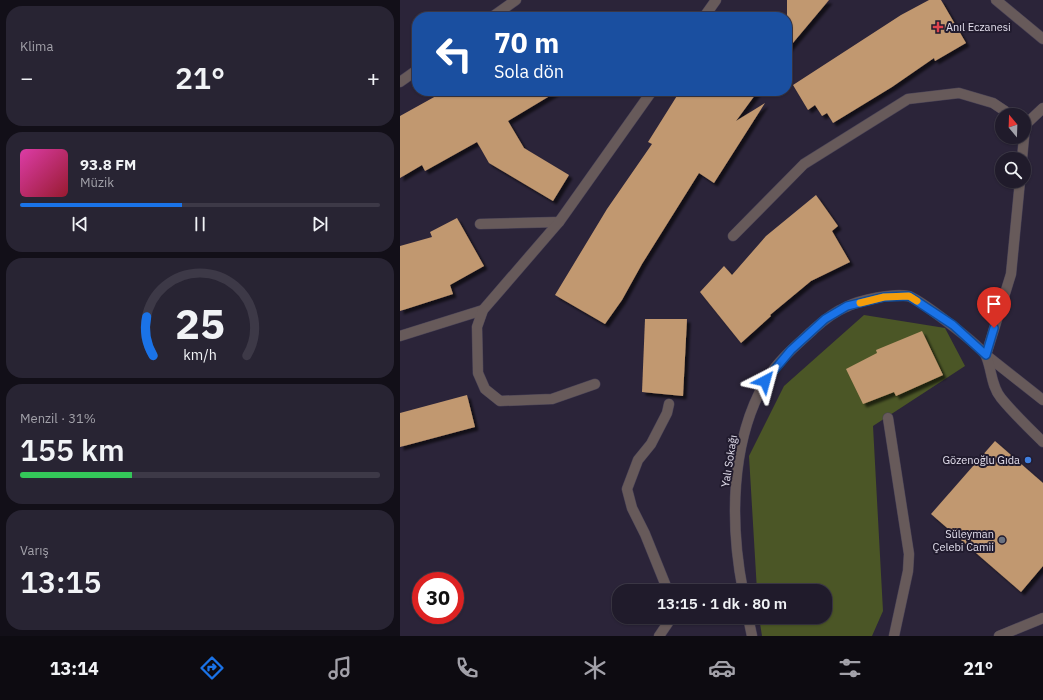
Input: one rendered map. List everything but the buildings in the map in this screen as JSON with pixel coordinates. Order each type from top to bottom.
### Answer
[{"type":"street","points":[[499,12],[516,0]]},
{"type":"street","points":[[708,12],[716,0]]},
{"type":"street","points":[[996,0],[1043,39]]},
{"type":"street","points":[[400,82],[412,74]]},
{"type":"street","points":[[733,236],[804,164],[908,99],[959,93],[993,103],[1000,108]]},
{"type":"street","points":[[595,384],[552,399],[500,401],[485,389],[478,374],[477,327],[483,310],[559,222],[648,96]]},
{"type":"street","points":[[1031,119],[1043,108]]},
{"type":"street","points":[[1019,188],[1012,274],[986,355],[992,382],[1001,398],[1043,442]]},
{"type":"street","points":[[480,224],[559,222]]},
{"type":"street","name":"Yalı Sokağı","points":[[742,584],[737,548],[736,495],[741,444],[755,403],[765,381],[791,350],[825,319],[847,306],[884,297],[909,296],[953,325],[986,355],[1043,400]]},
{"type":"street","points":[[400,336],[483,310]]},
{"type":"street","points":[[665,584],[632,508],[627,489],[638,460],[651,444],[667,413],[669,404]]},
{"type":"street","points":[[888,418],[909,554],[908,571],[894,636]]},
{"type":"street","points":[[999,636],[1043,618]]},
{"type":"street","points":[[658,636],[667,624]]},
{"type":"street","points":[[749,624],[752,636]]},
{"type":"green space","points":[[864,315],[945,328],[965,366],[873,426],[883,611],[872,636],[762,636],[760,624],[832,624],[832,584],[757,584],[749,456],[784,386]]},
{"type":"slow traffic","points":[[860,303],[884,297],[909,296],[917,301]]},
{"type":"place","name":"Anıl Eczanesi","points":[[938,27]]},
{"type":"place","name":"Gözenoğlu Gıda","points":[[1028,460]]},
{"type":"place","name":"Süleyman Çelebi Camii","points":[[1002,540]]},
{"type":"route","points":[[765,381],[791,350],[825,319],[847,306],[884,297],[909,296],[953,325],[986,355],[994,328]]}]
